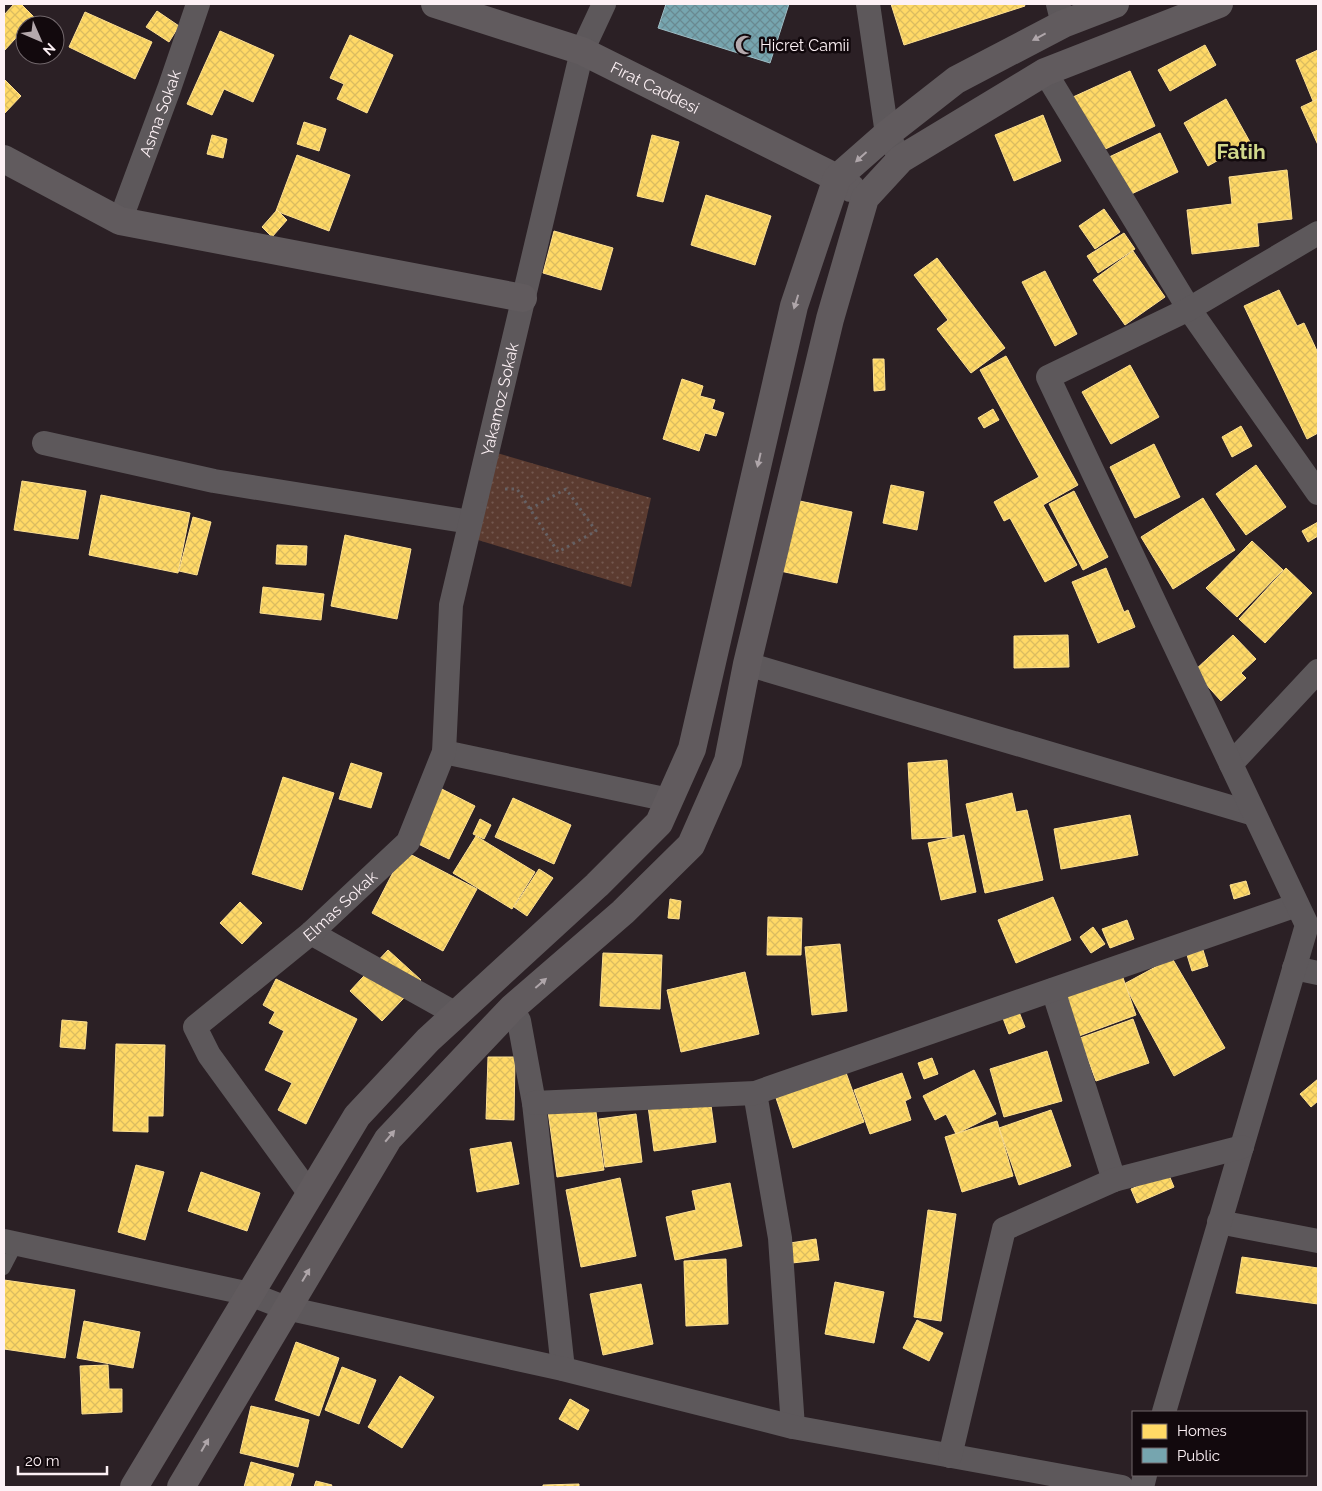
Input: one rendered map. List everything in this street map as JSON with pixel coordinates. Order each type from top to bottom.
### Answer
[{"type":"main road","name":"Fırat Caddesi","points":[[435,4],[582,51],[837,178],[865,198]]},
{"type":"main road","points":[[134,1487],[357,1116],[428,1040],[597,885],[659,823],[692,749],[794,306],[837,178],[887,134],[956,80],[1060,14],[1116,4]]},
{"type":"main road","points":[[181,1487],[388,1139],[512,1008],[623,912],[691,844],[728,761],[747,664],[830,319],[865,198],[902,159],[1045,72],[1219,4]]},
{"type":"main road","points":[[4,159],[120,221],[523,298]]},
{"type":"street","name":"Asma Sokak","points":[[120,221],[198,4]]},
{"type":"street","name":"Yakamoz Sokak","points":[[444,752],[451,605],[582,51],[604,4]]},
{"type":"street","points":[[868,4],[887,134],[902,159]]},
{"type":"street","points":[[1045,72],[1189,309],[1318,493]]},
{"type":"street","points":[[1164,1411],[1307,925],[1048,377],[1189,309],[1318,233]]},
{"type":"street","points":[[44,443],[214,482],[470,522]]},
{"type":"street","points":[[747,664],[1254,814]]},
{"type":"street","points":[[1231,764],[1318,670]]},
{"type":"street","points":[[444,752],[669,800]]},
{"type":"street","name":"Elmas Sokak","points":[[310,1194],[209,1055],[194,1027],[311,933],[408,842],[444,752]]},
{"type":"street","points":[[534,1103],[755,1094],[1297,905]]},
{"type":"street","points":[[311,933],[456,1014]]},
{"type":"street","points":[[1294,968],[1318,973]]},
{"type":"street","points":[[1053,990],[1114,1180]]},
{"type":"street","points":[[512,1008],[519,1021],[534,1103],[562,1369]]},
{"type":"street","points":[[755,1094],[780,1238],[792,1427]]},
{"type":"street","points":[[950,1456],[1004,1229],[1114,1180],[1242,1147]]},
{"type":"street","points":[[1219,1222],[1318,1241]]},
{"type":"street","points":[[10,1242],[250,1294],[286,1308],[562,1369],[792,1427],[1122,1487]]},
{"type":"lane","points":[[4,1269],[10,1242]]},
{"type":"path","points":[[478,492],[517,489],[530,509],[558,552],[596,531],[566,489],[530,509]]},
{"type":"shaded area","points":[[497,453],[651,498],[631,587],[478,540]]},
{"type":"building: Homes","points":[[14,4],[21,4],[32,15],[15,15],[15,39],[4,51],[4,15]]},
{"type":"building: Homes","points":[[891,4],[1024,4],[1025,6],[904,45]]},
{"type":"building: Homes","points":[[157,11],[179,26],[169,42],[146,27]]},
{"type":"building: Homes","points":[[85,12],[152,42],[135,79],[69,47]]},
{"type":"building: Homes","points":[[220,31],[274,55],[253,102],[224,89],[212,115],[187,104]]},
{"type":"building: Homes","points":[[350,35],[393,55],[367,113],[337,99],[344,84],[330,78]]},
{"type":"building: Homes","points":[[1205,45],[1216,65],[1170,91],[1158,70]]},
{"type":"building: Homes","points":[[1318,50],[1318,99],[1313,101],[1296,60]]},
{"type":"building: Homes","points":[[1130,71],[1155,126],[1099,152],[1073,97]]},
{"type":"building: Homes","points":[[4,79],[21,96],[4,114]]},
{"type":"building: Homes","points":[[1226,99],[1250,142],[1208,166],[1184,123]]},
{"type":"building: Homes","points":[[1318,99],[1318,145],[1301,107]]},
{"type":"building: Homes","points":[[1043,115],[1061,161],[1014,181],[995,135]]},
{"type":"building: Homes","points":[[304,122],[326,129],[319,151],[297,144]]},
{"type":"building: Homes","points":[[1160,133],[1178,172],[1125,197],[1107,158]]},
{"type":"building: Homes","points":[[212,135],[227,139],[223,158],[207,154]]},
{"type":"building: Homes","points":[[652,135],[679,142],[663,202],[637,196]]},
{"type":"building: Homes","points":[[297,155],[350,175],[329,231],[276,211]]},
{"type":"building: Homes","points":[[1287,170],[1292,219],[1257,223],[1259,246],[1192,254],[1187,210],[1232,204],[1229,177]]},
{"type":"building: Homes","points":[[706,195],[771,216],[755,265],[691,245]]},
{"type":"building: Homes","points":[[1104,209],[1120,232],[1095,249],[1079,226]]},
{"type":"building: Homes","points":[[277,210],[287,220],[272,237],[262,227]]},
{"type":"building: Homes","points":[[554,231],[613,248],[601,290],[543,273]]},
{"type":"building: Homes","points":[[1124,233],[1135,249],[1098,273],[1087,256]]},
{"type":"building: Homes","points":[[1133,251],[1165,297],[1125,325],[1093,280]]},
{"type":"building: Homes","points":[[937,258],[1005,348],[971,373],[937,329],[948,320],[914,275]]},
{"type":"building: Homes","points":[[1045,271],[1077,334],[1055,346],[1022,282]]},
{"type":"building: Homes","points":[[1279,290],[1297,326],[1304,323],[1318,353],[1318,433],[1307,439],[1244,306]]},
{"type":"building: Homes","points":[[1006,356],[1078,485],[1043,505],[1077,565],[1045,582],[1010,518],[1004,521],[994,502],[1039,477],[980,370]]},
{"type":"building: Homes","points":[[873,359],[884,359],[885,390],[874,391]]},
{"type":"building: Homes","points":[[1130,365],[1159,417],[1111,444],[1082,392]]},
{"type":"building: Homes","points":[[682,379],[703,386],[700,396],[715,400],[712,409],[724,413],[716,436],[705,433],[699,451],[663,439]]},
{"type":"building: Homes","points":[[993,409],[999,420],[984,428],[978,418]]},
{"type":"building: Homes","points":[[1241,426],[1252,446],[1232,457],[1222,437]]},
{"type":"building: Homes","points":[[1154,444],[1180,497],[1135,518],[1110,467]]},
{"type":"building: Homes","points":[[1256,465],[1286,507],[1246,535],[1216,494]]},
{"type":"building: Homes","points":[[22,481],[86,491],[78,539],[14,530]]},
{"type":"building: Homes","points":[[891,485],[924,492],[917,530],[883,523]]},
{"type":"building: Homes","points":[[1074,491],[1108,557],[1083,570],[1049,504]]},
{"type":"building: Homes","points":[[101,495],[190,513],[178,573],[89,555]]},
{"type":"building: Homes","points":[[1203,498],[1235,550],[1173,589],[1141,537]]},
{"type":"building: Homes","points":[[795,500],[852,512],[837,583],[780,571]]},
{"type":"building: Homes","points":[[193,517],[211,522],[197,575],[179,571]]},
{"type":"building: Homes","points":[[1318,522],[1318,536],[1308,542],[1302,531]]},
{"type":"building: Homes","points":[[345,535],[411,549],[397,619],[331,606]]},
{"type":"building: Homes","points":[[1252,541],[1283,570],[1237,617],[1206,588]]},
{"type":"building: Homes","points":[[277,545],[307,546],[306,565],[276,564]]},
{"type":"building: Homes","points":[[1106,568],[1124,612],[1128,610],[1135,627],[1098,643],[1072,582]]},
{"type":"building: Homes","points":[[1286,568],[1312,593],[1265,643],[1239,619]]},
{"type":"building: Homes","points":[[263,587],[324,594],[321,620],[260,613]]},
{"type":"building: Homes","points":[[1068,635],[1069,667],[1014,668],[1014,636]]},
{"type":"building: Homes","points":[[1233,635],[1256,659],[1241,673],[1246,678],[1221,701],[1194,671]]},
{"type":"building: Homes","points":[[947,760],[952,837],[912,839],[908,763]]},
{"type":"building: Homes","points":[[351,763],[382,773],[371,808],[339,799]]},
{"type":"building: Homes","points":[[283,777],[334,793],[302,890],[252,874]]},
{"type":"building: Homes","points":[[434,785],[475,806],[449,859],[408,839]]},
{"type":"building: Homes","points":[[1012,793],[1016,812],[1027,810],[1043,880],[985,893],[966,804]]},
{"type":"building: Homes","points":[[513,798],[571,825],[554,864],[495,837]]},
{"type":"building: Homes","points":[[1130,815],[1138,855],[1061,869],[1054,829]]},
{"type":"building: Homes","points":[[480,819],[491,825],[484,839],[473,834]]},
{"type":"building: Homes","points":[[964,835],[976,892],[941,900],[928,843]]},
{"type":"building: Homes","points":[[476,836],[535,872],[512,909],[453,873]]},
{"type":"building: Homes","points":[[404,851],[477,889],[443,951],[372,913]]},
{"type":"building: Homes","points":[[539,869],[553,878],[527,916],[514,907]]},
{"type":"building: Homes","points":[[1246,881],[1250,894],[1234,899],[1230,885]]},
{"type":"building: Homes","points":[[1053,897],[1071,940],[1016,963],[998,920]]},
{"type":"building: Homes","points":[[670,899],[681,901],[679,919],[668,918]]},
{"type":"building: Homes","points":[[240,902],[262,923],[242,944],[220,923]]},
{"type":"building: Homes","points":[[768,917],[802,918],[801,955],[767,955]]},
{"type":"building: Homes","points":[[1127,920],[1134,939],[1110,948],[1102,929]]},
{"type":"building: Homes","points":[[1093,927],[1105,944],[1091,953],[1080,937]]},
{"type":"building: Homes","points":[[840,944],[847,1011],[812,1015],[805,947]]},
{"type":"building: Homes","points":[[388,950],[421,980],[382,1021],[350,991]]},
{"type":"building: Homes","points":[[1203,950],[1208,966],[1192,971],[1187,955]]},
{"type":"building: Homes","points":[[603,953],[662,955],[660,1009],[600,1006]]},
{"type":"building: Homes","points":[[1172,958],[1225,1048],[1174,1076],[1124,984]]},
{"type":"building: Homes","points":[[745,972],[759,1034],[681,1052],[667,990]]},
{"type":"building: Homes","points":[[1121,972],[1136,1015],[1079,1036],[1064,992]]},
{"type":"building: Homes","points":[[276,979],[357,1019],[306,1124],[278,1110],[292,1083],[265,1070],[284,1031],[269,1023],[275,1012],[263,1005]]},
{"type":"building: Homes","points":[[1017,1007],[1025,1027],[1009,1034],[1001,1013]]},
{"type":"building: Homes","points":[[1133,1019],[1149,1063],[1096,1081],[1080,1038]]},
{"type":"building: Homes","points":[[62,1020],[87,1022],[85,1049],[60,1047]]},
{"type":"building: Homes","points":[[116,1044],[165,1045],[163,1116],[148,1116],[148,1132],[113,1131]]},
{"type":"building: Homes","points":[[1047,1051],[1062,1101],[1004,1117],[990,1069]]},
{"type":"building: Homes","points":[[488,1057],[515,1057],[514,1120],[486,1119]]},
{"type":"building: Homes","points":[[932,1058],[938,1074],[924,1079],[918,1063]]},
{"type":"building: Homes","points":[[845,1070],[864,1122],[793,1148],[775,1095]]},
{"type":"building: Homes","points":[[974,1070],[996,1114],[956,1134],[946,1114],[935,1120],[923,1096]]},
{"type":"building: Homes","points":[[902,1073],[911,1098],[905,1101],[911,1120],[870,1134],[854,1090]]},
{"type":"building: Homes","points":[[1318,1079],[1318,1101],[1311,1107],[1300,1094]]},
{"type":"building: Homes","points":[[710,1098],[716,1142],[654,1151],[648,1106]]},
{"type":"building: Homes","points":[[595,1105],[604,1170],[557,1177],[548,1111]]},
{"type":"building: Homes","points":[[1051,1110],[1071,1166],[1019,1185],[999,1128]]},
{"type":"building: Homes","points":[[636,1114],[642,1162],[605,1167],[599,1119]]},
{"type":"building: Homes","points":[[997,1121],[1013,1176],[962,1192],[945,1137]]},
{"type":"building: Homes","points":[[511,1142],[519,1184],[477,1192],[470,1149]]},
{"type":"building: Homes","points":[[136,1165],[164,1172],[145,1240],[118,1232]]},
{"type":"building: Homes","points":[[201,1172],[260,1193],[247,1231],[188,1211]]},
{"type":"building: Homes","points":[[1168,1173],[1174,1187],[1137,1203],[1131,1189]]},
{"type":"building: Homes","points":[[620,1178],[636,1256],[581,1267],[566,1190]]},
{"type":"building: Homes","points":[[730,1183],[742,1246],[675,1260],[666,1217],[696,1210],[692,1191]]},
{"type":"building: Homes","points":[[928,1210],[956,1214],[941,1321],[914,1317]]},
{"type":"building: Homes","points":[[816,1239],[819,1260],[792,1263],[790,1243]]},
{"type":"building: Homes","points":[[1242,1257],[1318,1268],[1318,1304],[1236,1293]]},
{"type":"building: Homes","points":[[726,1259],[728,1324],[686,1326],[684,1261]]},
{"type":"building: Homes","points":[[4,1280],[75,1290],[65,1358],[4,1349]]},
{"type":"building: Homes","points":[[835,1282],[884,1292],[874,1343],[825,1334]]},
{"type":"building: Homes","points":[[641,1284],[653,1344],[603,1355],[590,1294]]},
{"type":"building: Homes","points":[[917,1320],[943,1333],[929,1361],[903,1348]]},
{"type":"building: Homes","points":[[84,1321],[140,1332],[133,1368],[77,1358]]},
{"type":"building: Homes","points":[[296,1342],[339,1358],[319,1416],[275,1400]]},
{"type":"building: Homes","points":[[108,1365],[109,1389],[122,1389],[122,1412],[82,1414],[80,1366]]},
{"type":"building: Homes","points":[[342,1367],[376,1380],[359,1424],[325,1410]]},
{"type":"building: Homes","points":[[400,1376],[434,1397],[402,1448],[368,1427]]},
{"type":"building: Homes","points":[[570,1399],[589,1410],[578,1430],[559,1419]]},
{"type":"building: Homes","points":[[251,1406],[309,1420],[298,1467],[240,1453]]},
{"type":"building: Homes","points":[[251,1462],[294,1474],[290,1487],[244,1487]]},
{"type":"building: Homes","points":[[316,1481],[332,1485],[331,1487],[314,1487]]},
{"type":"building: Homes","points":[[579,1484],[579,1487],[543,1487],[543,1485]]},
{"type":"building: Public","name":"Hicret Camii","points":[[666,4],[789,4],[770,63],[658,28]]},
{"type":"place","name":"Hicret Camii","points":[[745,45]]},
{"type":"district","name":"Fatih","points":[[1241,151]]}]
